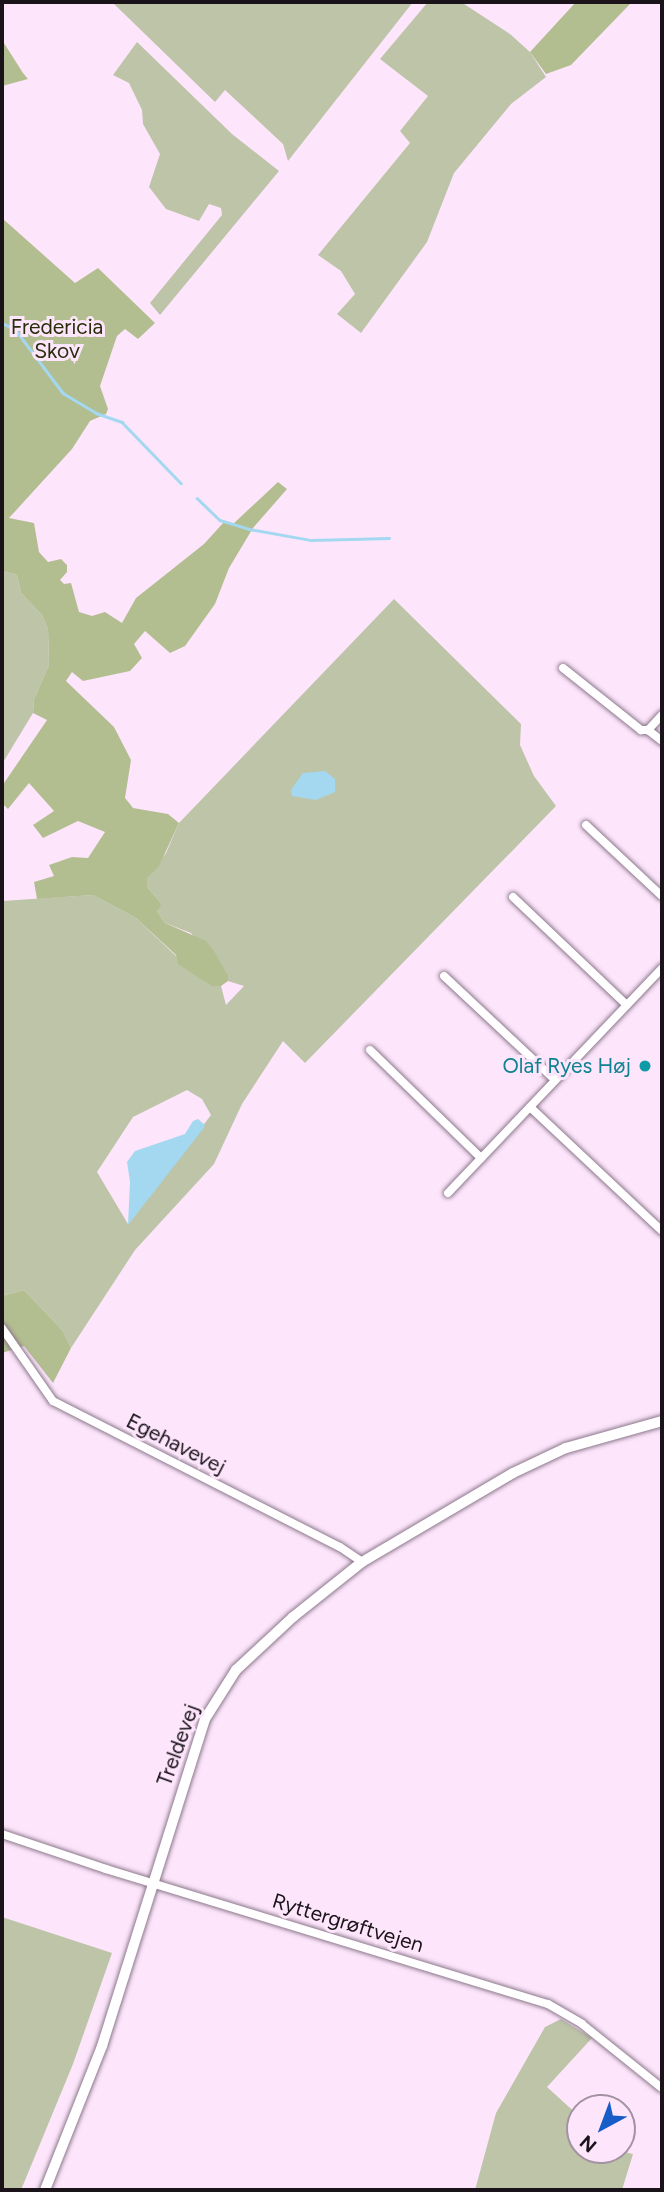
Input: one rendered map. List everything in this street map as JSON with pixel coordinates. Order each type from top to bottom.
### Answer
[{"type":"street","points":[[563,668],[641,730],[648,730],[662,741]]},
{"type":"street","points":[[648,730],[662,715]]},
{"type":"street","points":[[586,825],[662,897]]},
{"type":"street","points":[[513,897],[627,1005]]},
{"type":"street","points":[[448,1193],[662,968]]},
{"type":"street","points":[[444,976],[555,1080]]},
{"type":"street","points":[[370,1050],[481,1158]]},
{"type":"street","points":[[530,1107],[662,1231]]},
{"type":"street","name":"Egehavevej","points":[[2,1328],[53,1401],[340,1547],[362,1562]]},
{"type":"street","name":"Treldevej","points":[[45,2190],[98,2059],[201,1728],[219,1693],[252,1653],[362,1562],[537,1461],[566,1448],[662,1421]]},
{"type":"street","name":"Ryttergrøftvejen","points":[[2,1834],[548,2004],[582,2024],[662,2088]]},
{"type":"green space","points":[[112,2],[413,2],[288,161],[283,144],[225,90],[215,102]]},
{"type":"green space","points":[[428,2],[461,2],[510,34],[530,52],[546,77],[511,104],[454,173],[427,242],[361,333],[337,314],[355,294],[341,271],[318,255],[410,143],[400,131],[428,96],[380,59]]},
{"type":"green space","points":[[576,2],[632,2],[571,65],[546,74],[530,52]]},
{"type":"green space","points":[[2,40],[23,73],[28,79],[2,86]]},
{"type":"green space","points":[[137,42],[232,134],[279,171],[160,315],[150,303],[222,215],[221,208],[209,204],[199,221],[166,209],[149,187],[160,154],[143,124],[142,110],[129,83],[113,75]]},
{"type":"green space","name":"Fredericia Skov","points":[[2,218],[75,283],[98,268],[155,323],[138,339],[125,329],[117,336],[100,386],[108,409],[106,414],[90,421],[72,449],[9,518],[34,523],[39,552],[48,562],[61,559],[67,565],[67,572],[60,580],[64,584],[71,583],[79,612],[92,616],[105,612],[122,623],[136,598],[204,544],[224,522],[233,524],[278,482],[287,489],[253,528],[229,568],[215,604],[185,646],[170,653],[145,631],[134,644],[142,658],[130,671],[83,681],[72,672],[66,681],[114,727],[131,760],[125,798],[133,808],[168,814],[179,823],[159,866],[147,878],[147,887],[160,902],[161,906],[157,911],[165,923],[206,941],[214,951],[228,976],[228,981],[221,986],[211,986],[178,964],[176,955],[136,918],[93,895],[37,899],[34,882],[54,876],[49,865],[72,857],[88,858],[105,832],[78,821],[43,838],[33,825],[54,811],[29,783],[8,809],[2,803],[2,786],[47,720],[33,713],[34,699],[49,665],[48,629],[42,615],[21,593],[17,575],[2,571]]},
{"type":"green space","points":[[2,571],[17,575],[21,593],[42,615],[48,629],[49,665],[34,699],[33,713],[2,764]]},
{"type":"green space","points":[[394,599],[521,724],[520,745],[534,776],[556,806],[305,1063],[283,1041],[242,1104],[214,1164],[135,1250],[71,1348],[63,1331],[24,1290],[2,1296],[2,901],[93,895],[136,918],[196,975],[211,986],[221,986],[226,1005],[244,986],[228,981],[191,933],[165,923],[157,911],[160,902],[147,887],[147,878],[166,853],[179,823]],"holes":[[[187,1090],[202,1099],[211,1115],[128,1224],[97,1172],[133,1117]]]},
{"type":"green space","points":[[24,1290],[63,1331],[71,1348],[53,1383],[24,1346],[2,1353],[2,1296]]},
{"type":"green space","points":[[2,1917],[112,1953],[73,2064],[21,2190],[2,2190]]},
{"type":"green space","points":[[561,2019],[592,2038],[547,2087],[566,2104],[566,2164],[630,2164],[622,2190],[475,2190],[496,2113],[545,2027]]},
{"type":"water","points":[[325,771],[335,779],[335,792],[316,800],[292,796],[291,790],[303,773]]},
{"type":"water","points":[[198,1119],[205,1125],[203,1129],[128,1225],[130,1182],[127,1162],[135,1151],[185,1134],[193,1121]]},
{"type":"waterway","points":[[2,323],[15,329],[63,393],[96,413],[122,422],[181,483]]},
{"type":"waterway","points":[[197,498],[220,520],[249,529],[311,540],[389,538]]},
{"type":"place","name":"Olaf Ryes Høj","points":[[645,1066]]}]
